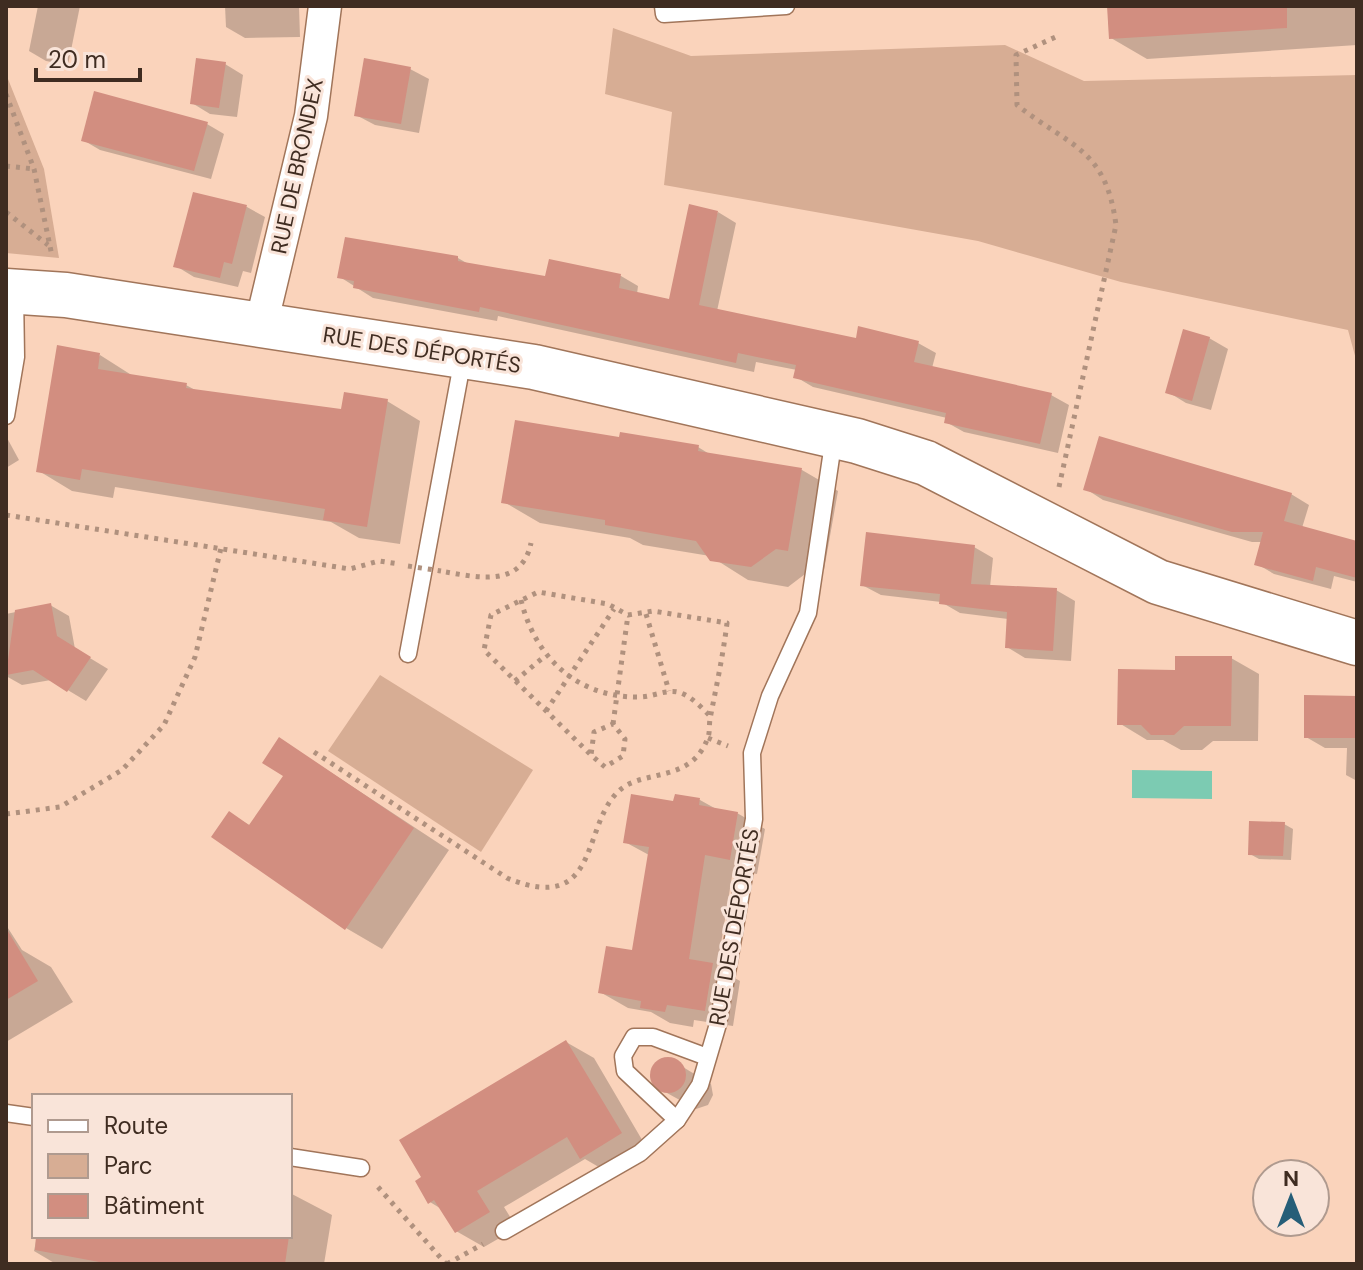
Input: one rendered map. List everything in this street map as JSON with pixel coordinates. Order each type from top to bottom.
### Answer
[{"type":"street","name":"RUE DE BRONDEX","points":[[261,325],[311,116],[325,6]]},
{"type":"street","name":"RUE DES DÉPORTÉS","points":[[10,291],[66,295],[463,357],[620,385],[834,436],[926,463],[1158,582],[1357,643]]},
{"type":"lane","points":[[663,6],[664,14],[786,6]]},
{"type":"lane","points":[[6,416],[16,357],[10,291]]},
{"type":"lane","points":[[408,654],[463,357]]},
{"type":"lane","name":"RUE DES DÉPORTÉS","points":[[504,1231],[640,1153],[677,1120],[700,1085],[718,1024],[754,819],[752,753],[770,696],[808,613],[834,436]]},
{"type":"lane","points":[[677,1120],[625,1071],[623,1056],[634,1037],[653,1037],[707,1057]]},
{"type":"lane","points":[[6,1113],[32,1117]]},
{"type":"lane","points":[[292,1157],[361,1168]]},
{"type":"path","points":[[1060,35],[1016,55],[1017,105],[1043,126],[1088,152],[1113,203],[1116,225],[1063,475]]},
{"type":"path","points":[[6,94],[34,169],[48,245],[66,295]]},
{"type":"path","points":[[6,166],[34,169]]},
{"type":"path","points":[[6,212],[48,245]]},
{"type":"path","points":[[6,515],[350,569],[379,561],[489,580],[527,559],[531,543]]},
{"type":"path","points":[[6,814],[60,807],[122,770],[164,725],[195,657],[221,548]]},
{"type":"path","points":[[314,752],[507,878],[528,887],[547,888],[566,881],[588,859],[608,810],[627,786],[668,776],[687,763],[708,738],[727,623],[653,611],[628,615],[608,604],[538,592],[491,615],[484,650],[605,767],[623,756],[625,739],[613,724],[628,615]]},
{"type":"path","points":[[521,600],[531,633],[545,656],[569,677],[617,696],[643,698],[669,691],[682,693],[710,716]]},
{"type":"path","points":[[546,711],[614,609]]},
{"type":"path","points":[[646,614],[669,691]]},
{"type":"path","points":[[515,681],[545,656]]},
{"type":"path","points":[[591,755],[594,732],[613,724]]},
{"type":"path","points":[[361,1168],[446,1264],[504,1231]]},
{"type":"green space","points":[[613,28],[691,56],[1005,45],[1084,81],[1357,75],[1357,363],[1348,330],[1121,282],[978,241],[664,185],[672,112],[605,94]]},
{"type":"green space","points":[[6,74],[44,169],[59,258],[6,253]]},
{"type":"green space","points":[[380,675],[533,770],[481,852],[328,751]]},
{"type":"water","points":[[1132,770],[1212,771],[1212,799],[1132,798]]},
{"type":"building","points":[[1107,6],[1287,6],[1287,28],[1109,39]]},
{"type":"building","points":[[196,58],[226,62],[219,108],[190,104]]},
{"type":"building","points":[[364,58],[411,67],[401,124],[354,116]]},
{"type":"building","points":[[94,91],[208,122],[194,171],[81,141]]},
{"type":"building","points":[[193,192],[247,205],[232,264],[224,262],[220,278],[173,267]]},
{"type":"building","points":[[689,204],[718,211],[699,305],[856,338],[858,326],[919,341],[914,362],[1052,393],[1040,444],[944,423],[946,413],[793,378],[796,365],[738,353],[736,363],[480,307],[479,312],[353,288],[354,281],[337,278],[345,237],[458,256],[458,261],[545,276],[549,259],[621,274],[619,288],[669,299]]},
{"type":"building","points":[[1183,329],[1210,337],[1192,401],[1165,393]]},
{"type":"building","points":[[57,345],[100,353],[98,369],[187,383],[186,388],[341,409],[344,392],[388,399],[367,527],[323,520],[325,509],[265,499],[82,469],[80,480],[36,472]]},
{"type":"building","points":[[515,420],[619,437],[620,432],[699,445],[698,451],[802,468],[788,551],[776,549],[751,567],[710,561],[696,541],[605,525],[605,520],[501,503]]},
{"type":"building","points":[[1099,436],[1292,493],[1284,521],[1357,541],[1357,578],[1316,567],[1313,581],[1254,565],[1263,532],[1232,532],[1083,490]]},
{"type":"building","points":[[866,532],[975,545],[971,584],[1057,588],[1053,651],[1005,648],[1007,612],[939,604],[940,594],[860,586]]},
{"type":"building","points":[[51,603],[57,636],[91,657],[67,692],[33,670],[6,675],[15,610]]},
{"type":"building","points":[[1175,656],[1232,656],[1231,726],[1184,726],[1174,735],[1151,735],[1141,725],[1117,725],[1118,669],[1175,670]]},
{"type":"building","points":[[1304,695],[1357,696],[1357,738],[1304,738]]},
{"type":"building","points":[[279,737],[414,828],[345,930],[211,837],[229,811],[249,825],[283,776],[262,763]]},
{"type":"building","points":[[631,794],[673,801],[675,794],[700,798],[699,805],[738,812],[730,860],[705,855],[689,959],[713,963],[705,1011],[667,1005],[665,1012],[640,1008],[641,1001],[598,993],[606,946],[632,950],[649,847],[623,843]]},
{"type":"building","points":[[1249,821],[1285,822],[1283,856],[1248,855]]},
{"type":"building","points":[[6,928],[38,981],[6,1000]]},
{"type":"building","points":[[566,1040],[622,1133],[580,1159],[567,1137],[477,1191],[490,1212],[455,1233],[434,1200],[428,1204],[415,1181],[421,1177],[399,1140]]},
{"type":"building","points":[[668,1057],[681,1062],[686,1075],[681,1088],[668,1093],[655,1088],[650,1075],[655,1062]]},
{"type":"building","points":[[36,1238],[289,1238],[285,1264],[110,1264],[35,1250]]}]
